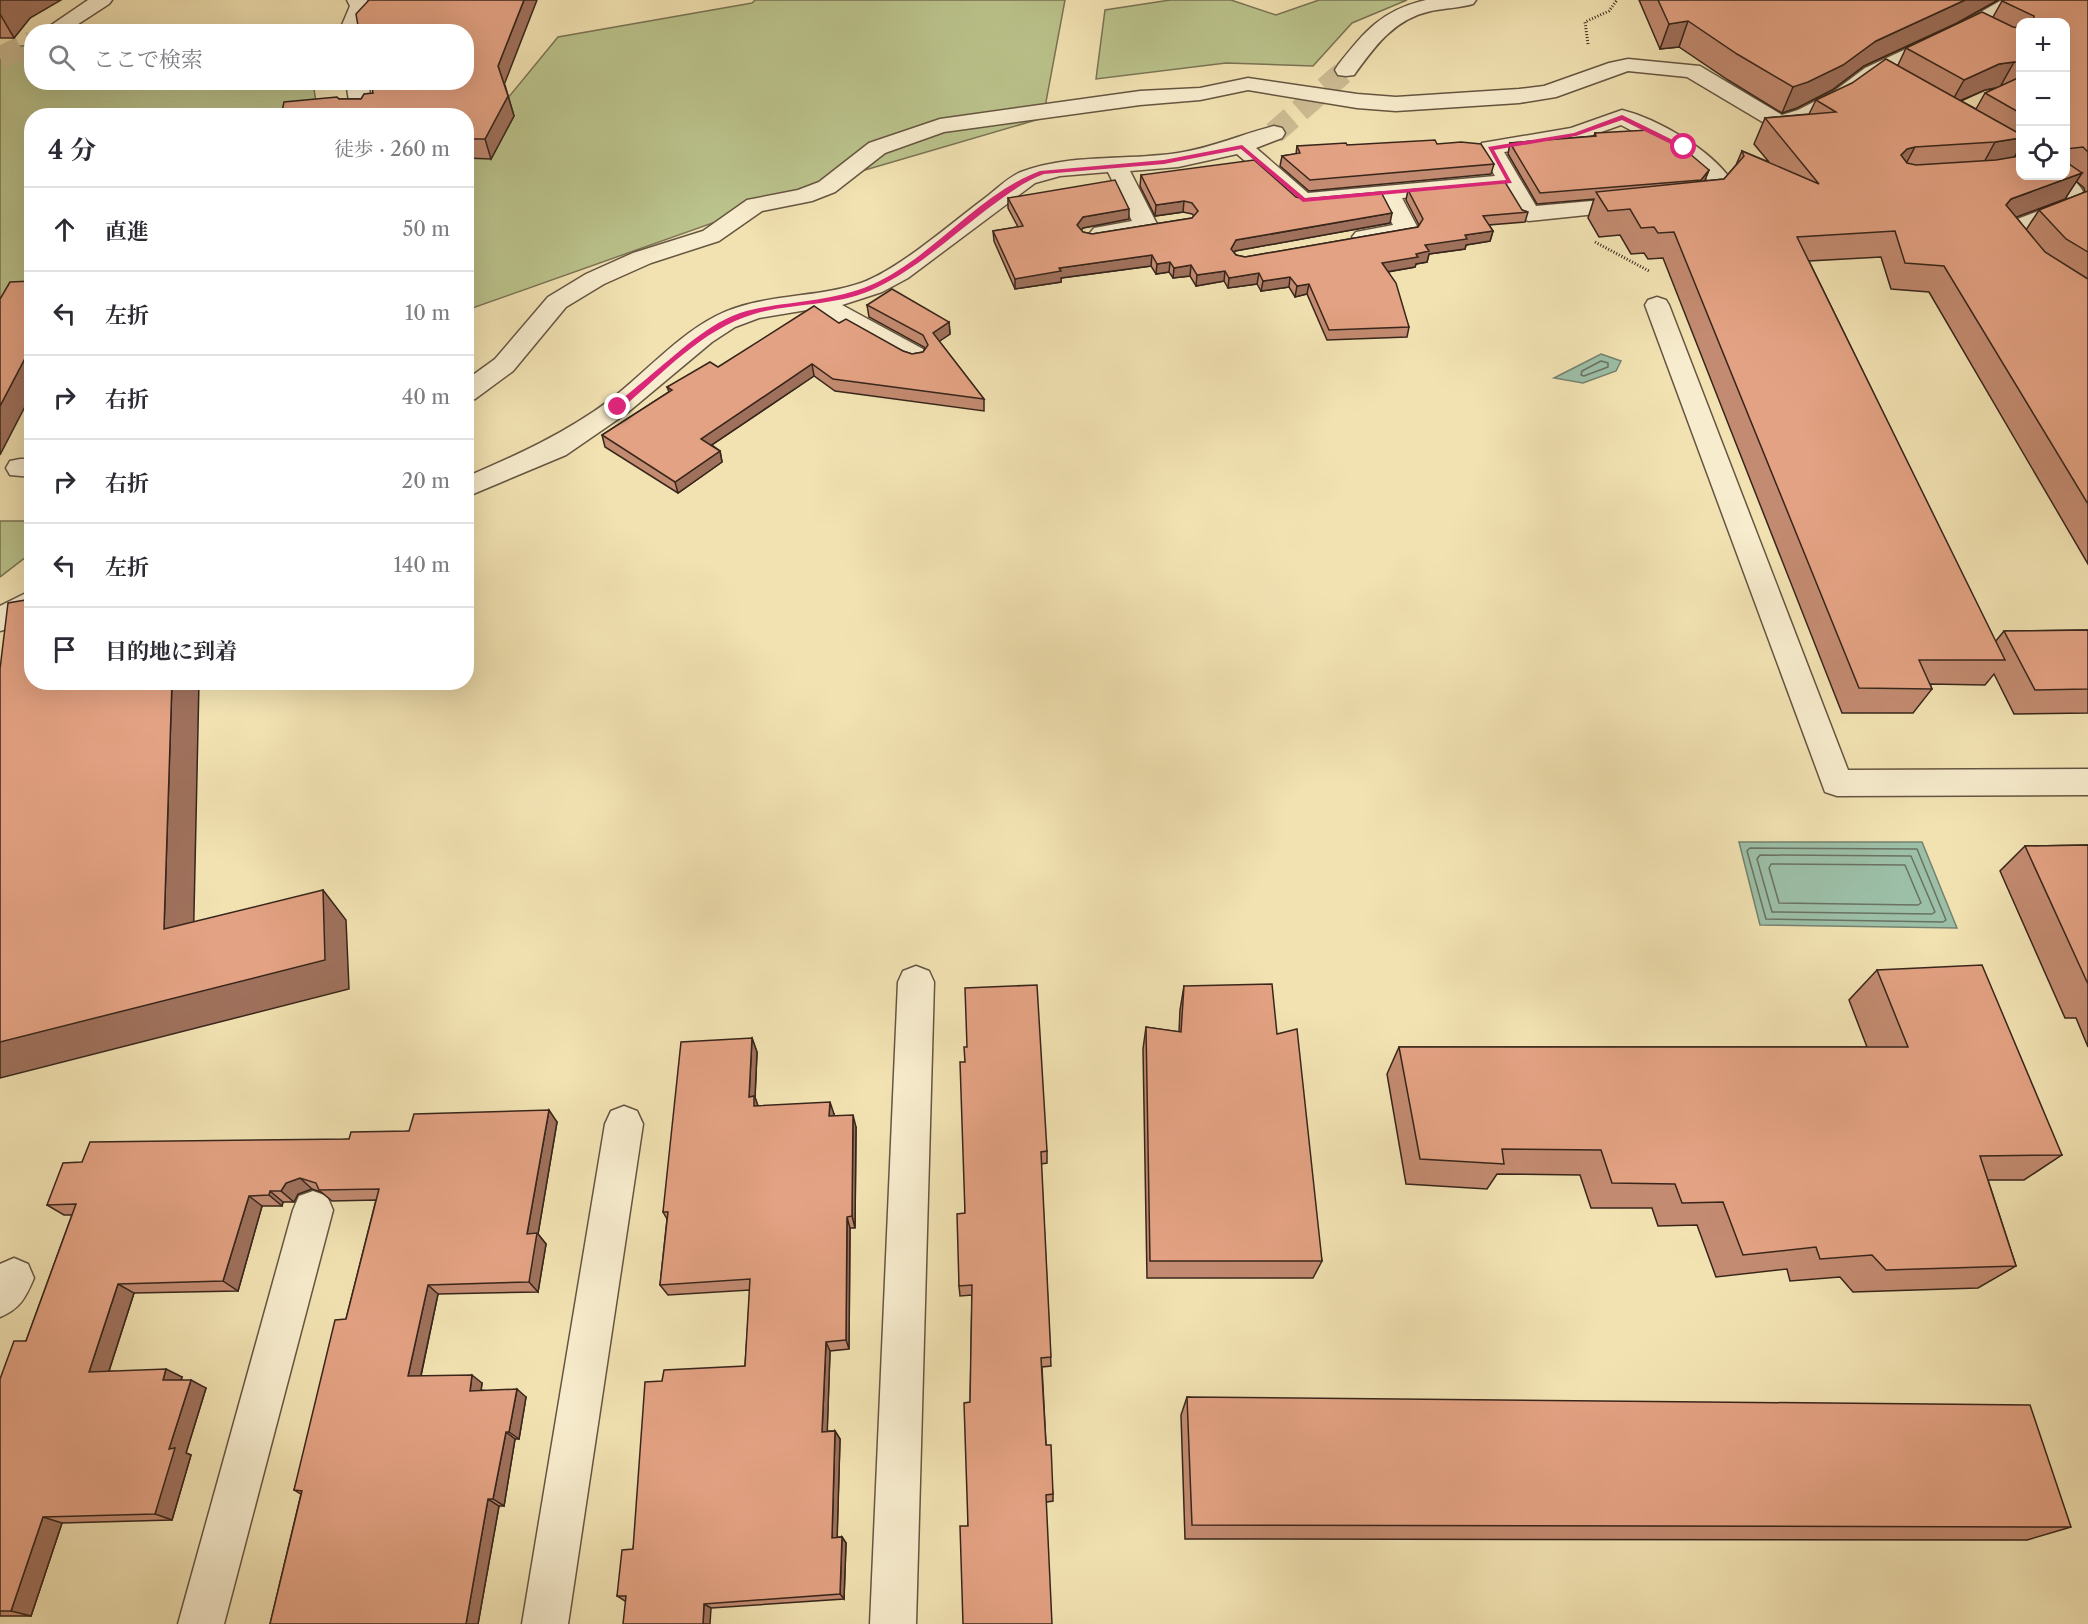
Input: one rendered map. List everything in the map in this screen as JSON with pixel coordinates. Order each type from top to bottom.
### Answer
[{"type":"street","points":[[64,24],[102,0]]},
{"type":"street","points":[[352,24],[360,6],[357,0]]},
{"type":"street","points":[[1346,70],[1389,21],[1430,5],[1466,0]]},
{"type":"street","points":[[474,387],[504,365],[556,302],[596,279],[642,258],[711,236],[754,205],[804,196],[827,187],[877,148],[940,126],[1140,98],[1200,94],[1248,84],[1357,101],[1396,104],[1519,96],[1548,92],[1616,67],[1629,65],[1692,71],[1779,122],[1806,115],[1882,79],[2007,5]]},
{"type":"street","points":[[1969,27],[1990,37]]},
{"type":"street","points":[[358,90],[359,108]]},
{"type":"street","points":[[1622,117],[1684,147],[1708,164],[1720,180],[1705,198],[1529,214],[1510,182],[1490,148],[1576,134],[1622,117]]},
{"type":"street","points":[[474,484],[556,448],[618,407],[703,336],[726,321],[754,311],[843,297],[873,287],[890,278],[1027,178],[1043,172],[1164,162],[1242,147],[1274,133]]},
{"type":"street","points":[[1242,147],[1303,200],[1510,182]]},
{"type":"street","points":[[1091,235],[1155,225],[1116,166]]},
{"type":"street","points":[[2058,180],[2075,189],[2081,198],[2077,205],[2004,232],[2039,272],[2088,302]]},
{"type":"street","points":[[1338,242],[1407,230],[1388,193]]},
{"type":"street","points":[[2042,219],[2065,222],[2088,220]]},
{"type":"street","points":[[816,302],[914,355]]},
{"type":"street","points":[[1657,305],[1837,783],[2088,782]]},
{"type":"street","points":[[0,620],[24,606]]},
{"type":"street","points":[[893,1624],[915,982]]},
{"type":"street","points":[[545,1624],[624,1124]]},
{"type":"street","points":[[201,1624],[313,1210]]},
{"type":"path","points":[[1585,22],[1609,11],[1617,0]]},
{"type":"path","points":[[1536,213],[1548,234],[1578,232],[1648,270],[1660,300],[1657,305]]},
{"type":"shaded area","points":[[755,0],[1065,0],[1043,118],[848,175],[474,308],[474,139],[558,37],[752,3]]},
{"type":"shaded area","points":[[1170,0],[1231,0],[1276,15],[1319,0],[1407,0],[1352,23],[1313,66],[1226,63],[1096,79],[1105,10]]},
{"type":"shaded area","points":[[24,46],[24,90],[314,90],[316,102],[313,108],[24,108],[24,293],[0,297],[0,48]]},
{"type":"shaded area","points":[[0,521],[24,521],[24,558],[0,577]]},
{"type":"water","points":[[1601,354],[1621,361],[1616,371],[1583,383],[1554,378]]},
{"type":"water","points":[[1739,842],[1922,842],[1957,928],[1760,925]]},
{"type":"building","points":[[369,0],[524,0],[498,66],[508,96],[485,139],[474,139],[474,108],[283,108],[284,102],[337,97],[339,99],[361,99],[364,94],[373,93],[372,90],[474,90],[474,24],[358,24],[356,14]]},
{"type":"building","points":[[1658,0],[1965,0],[1876,41],[1843,65],[1793,87],[1737,54],[1688,21],[1669,24]]},
{"type":"building","points":[[2088,0],[2088,152],[2083,147],[2070,149],[2070,18],[2034,18],[2002,1]]},
{"type":"building","points":[[1982,12],[2016,27],[2016,62],[1999,64],[1964,80],[1906,48]]},
{"type":"building","points":[[1886,59],[2016,132],[2016,139],[1915,147],[1907,149],[1901,155],[1907,163],[1916,165],[2016,157],[2016,180],[2063,180],[2011,199],[2006,205],[2045,252],[2088,279],[2088,504],[1944,266],[1905,263],[1895,231],[1797,237],[2005,660],[1919,660],[1932,689],[1859,688],[1674,232],[1658,233],[1654,227],[1641,228],[1630,209],[1608,211],[1596,192],[1724,179],[1744,156],[1742,151],[1819,184],[1765,118],[1836,112],[1816,100],[1852,83]]},
{"type":"building","points":[[2016,79],[2016,111],[1985,93]]},
{"type":"building","points":[[1649,130],[1683,148],[1709,170],[1701,180],[1540,193],[1510,143],[1596,136],[1595,133]]},
{"type":"building","points":[[1435,140],[1437,144],[1461,142],[1481,144],[1494,164],[1310,180],[1282,156],[1300,153],[1297,146]]},
{"type":"building","points":[[1254,160],[1296,197],[1305,199],[1381,192],[1392,213],[1236,240],[1231,249],[1236,255],[1245,257],[1418,227],[1423,219],[1408,190],[1505,182],[1522,210],[1528,212],[1483,216],[1493,231],[1465,235],[1467,239],[1425,245],[1429,251],[1416,254],[1418,257],[1382,263],[1396,283],[1409,327],[1329,330],[1309,284],[1297,286],[1290,277],[1263,281],[1259,273],[1229,278],[1225,271],[1197,275],[1191,265],[1174,268],[1170,262],[1157,264],[1152,255],[1059,268],[1061,271],[1015,279],[993,231],[1023,226],[1008,198],[1115,180],[1129,209],[1083,217],[1077,225],[1083,232],[1092,234],[1192,218],[1198,211],[1192,203],[1184,201],[1156,205],[1141,175]]},
{"type":"building","points":[[2070,165],[2082,173],[2070,177]]},
{"type":"building","points":[[2088,191],[2088,252],[2066,239],[2039,210]]},
{"type":"building","points":[[24,281],[24,360],[0,406],[0,299],[10,282]]},
{"type":"building","points":[[892,289],[949,322],[933,333],[984,399],[833,379],[812,364],[701,439],[720,451],[675,482],[602,435],[672,390],[667,387],[710,362],[718,367],[814,306],[839,323],[846,319],[903,351],[912,354],[923,352],[928,345],[923,335],[867,305]]},
{"type":"building","points":[[24,600],[24,690],[172,690],[164,929],[323,890],[325,960],[0,1042],[0,669],[8,603]]},
{"type":"building","points":[[2088,630],[2088,689],[2035,690],[2004,631]]},
{"type":"building","points":[[2088,845],[2088,984],[2025,846]]},
{"type":"building","points":[[1982,965],[2062,1155],[1980,1156],[2016,1266],[1886,1270],[1872,1255],[1820,1259],[1816,1247],[1743,1255],[1723,1202],[1682,1203],[1675,1184],[1612,1183],[1601,1150],[1502,1149],[1504,1164],[1420,1159],[1399,1047],[1908,1047],[1877,970]]},
{"type":"building","points":[[1272,984],[1277,1034],[1297,1029],[1322,1261],[1150,1261],[1146,1027],[1181,1032],[1184,986]]},
{"type":"building","points":[[1037,985],[1047,1151],[1041,1152],[1051,1357],[1041,1358],[1046,1445],[1051,1445],[1053,1494],[1046,1495],[1052,1624],[963,1624],[960,1526],[968,1526],[964,1403],[970,1402],[972,1285],[959,1286],[957,1214],[965,1213],[960,1062],[965,1062],[964,1047],[967,1047],[965,988]]},
{"type":"building","points":[[752,1038],[749,1097],[754,1096],[754,1106],[830,1102],[829,1116],[853,1115],[852,1216],[847,1217],[846,1340],[826,1342],[822,1432],[835,1431],[832,1538],[842,1537],[840,1594],[704,1604],[703,1624],[623,1624],[626,1596],[617,1596],[622,1550],[633,1549],[645,1382],[662,1381],[664,1370],[745,1366],[750,1279],[660,1285],[668,1212],[663,1212],[681,1042]]},
{"type":"building","points":[[549,1110],[527,1234],[537,1233],[529,1282],[428,1285],[408,1376],[472,1375],[470,1391],[517,1389],[493,1499],[488,1499],[466,1624],[270,1624],[302,1491],[294,1490],[335,1320],[346,1319],[379,1189],[319,1190],[316,1183],[300,1178],[286,1183],[281,1191],[270,1191],[269,1195],[249,1196],[223,1281],[118,1284],[89,1372],[166,1369],[163,1380],[191,1380],[169,1449],[175,1448],[155,1514],[43,1517],[11,1611],[0,1611],[0,1379],[14,1341],[26,1341],[76,1204],[47,1205],[63,1163],[82,1162],[90,1142],[349,1139],[351,1132],[409,1131],[414,1114]]},
{"type":"building","points":[[1187,1397],[2030,1405],[2071,1527],[1192,1525]]},
{"type":"tunnel","points":[[0,58],[24,46]]},
{"type":"tunnel","points":[[1274,133],[1346,70]]},
{"type":"route","points":[[618,407],[703,336],[726,321],[754,311],[843,297],[873,287],[899,273],[1003,194],[1027,178],[1043,172],[1164,162],[1242,147],[1303,200],[1510,182],[1490,148],[1576,134],[1622,117],[1684,147]]}]
